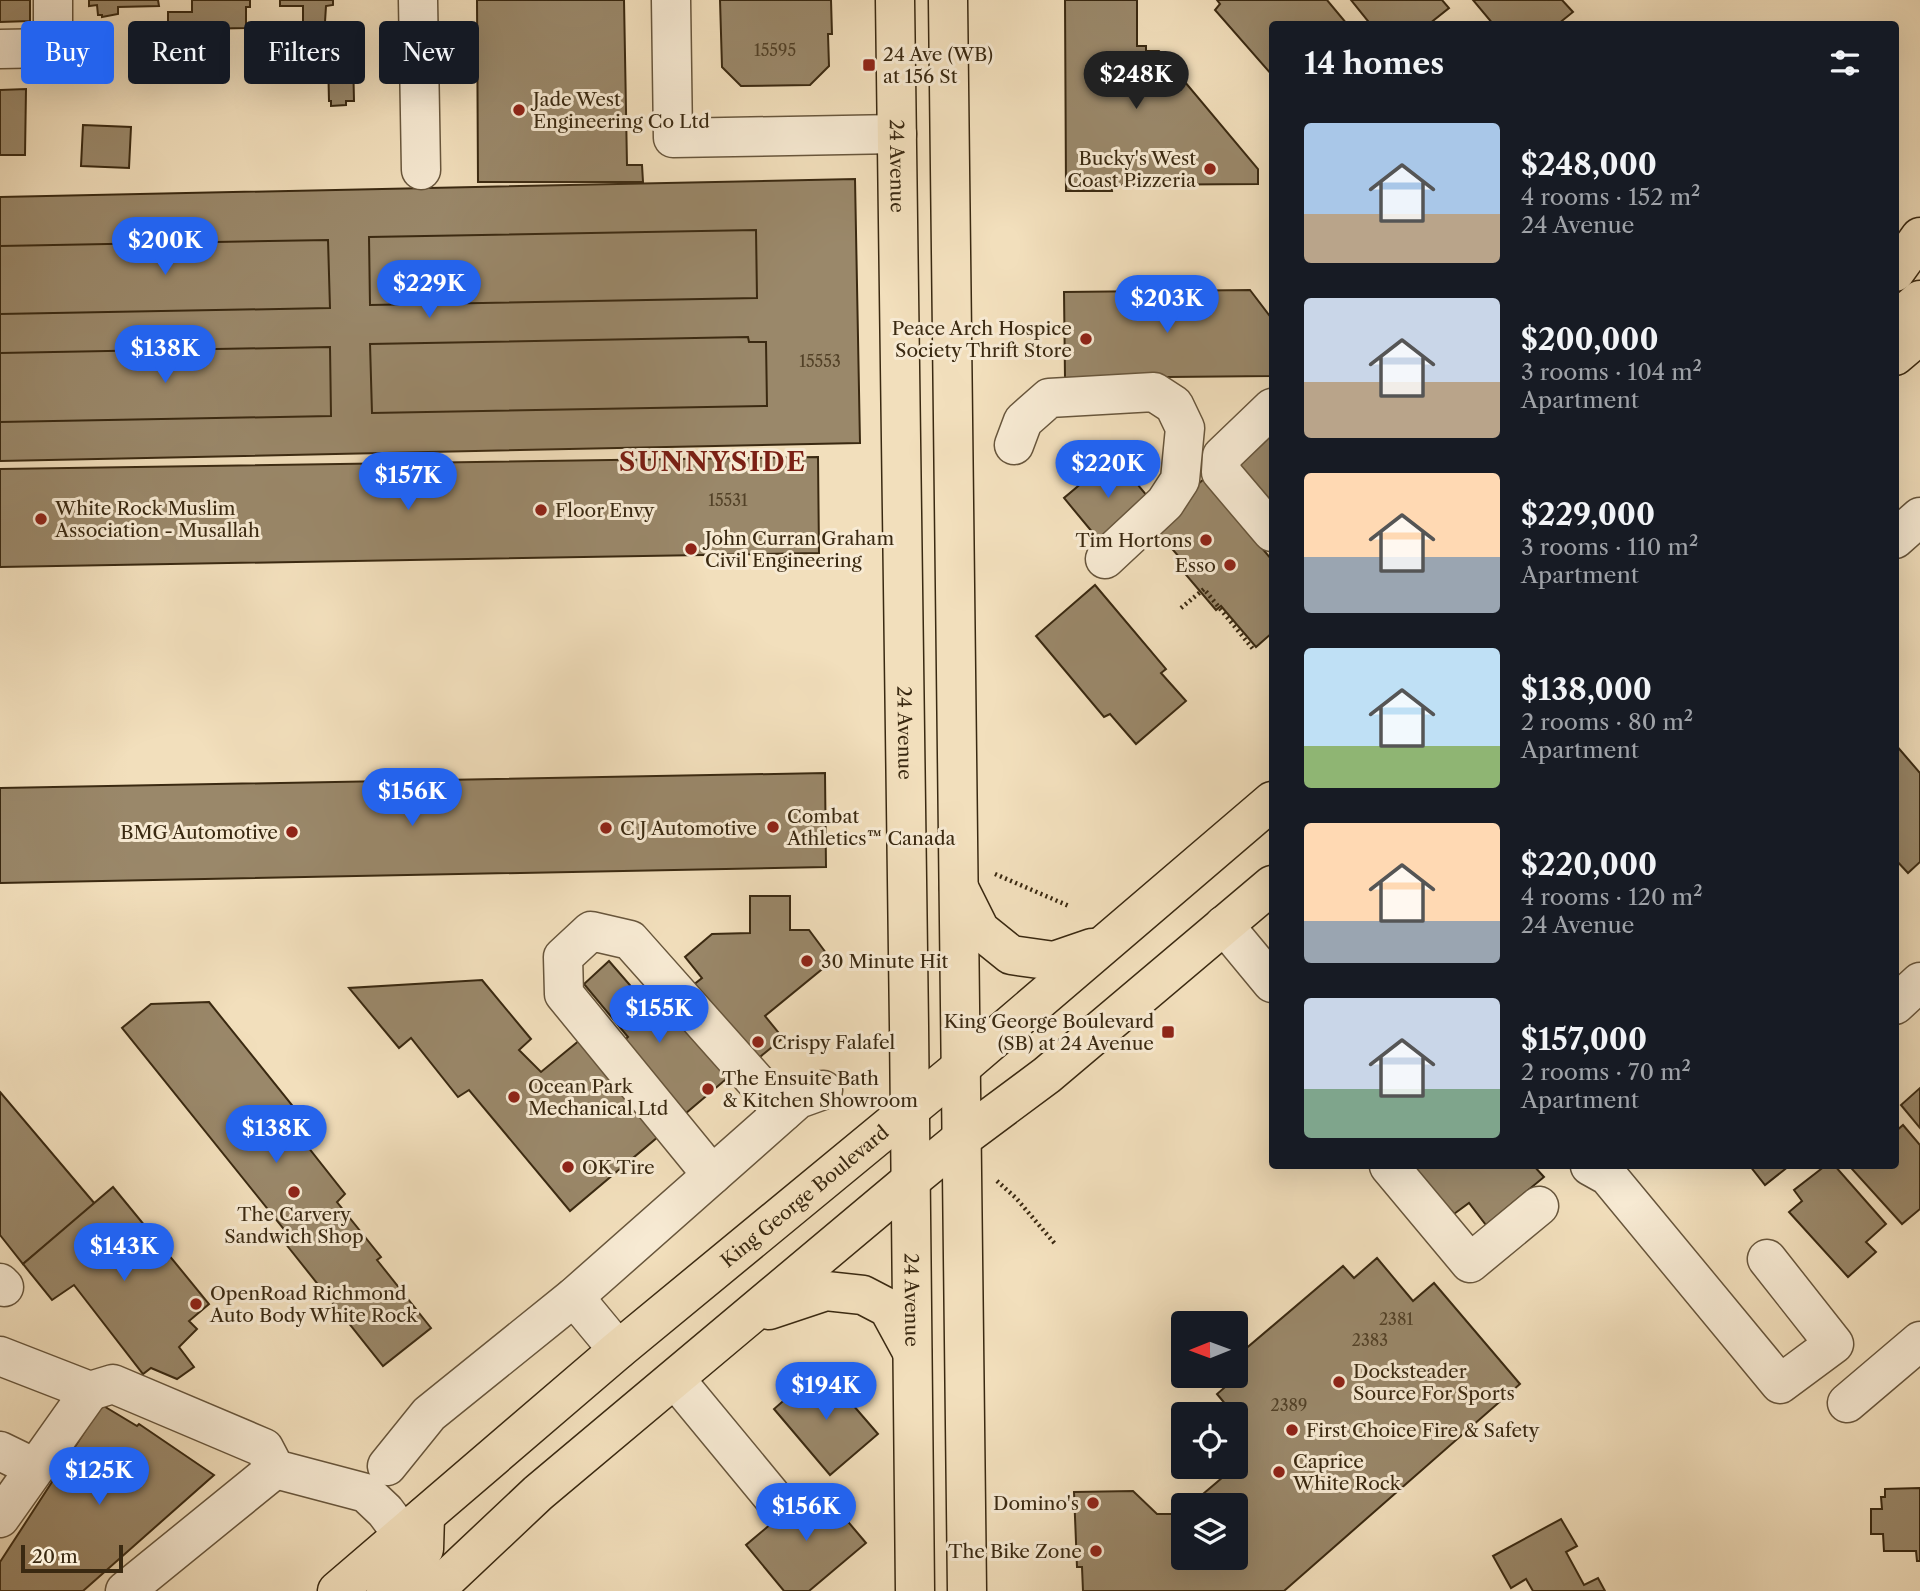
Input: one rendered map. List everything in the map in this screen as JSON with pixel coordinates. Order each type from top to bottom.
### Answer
[{"type":"main road","name":"24 Avenue","points":[[895,0],[915,1591]]},
{"type":"main road","points":[[948,0],[967,1591]]},
{"type":"main road","points":[[1899,266],[1920,237]]},
{"type":"main road","points":[[1899,269],[1920,253]]},
{"type":"main road","points":[[1899,318],[1920,300]]},
{"type":"main road","points":[[1899,353],[1920,335]]},
{"type":"main road","name":"King George Boulevard","points":[[337,1591],[618,1350],[960,1068],[1269,804]]},
{"type":"main road","points":[[958,885],[979,930],[1010,955],[1054,961],[1104,944]]},
{"type":"main road","points":[[435,1591],[538,1493],[911,1180],[1047,1074],[1269,888]]},
{"type":"main road","points":[[751,1316],[826,1291],[863,1296],[888,1308],[912,1352]]},
{"type":"main road","points":[[386,1591],[402,1578],[424,1549],[414,1525]]},
{"type":"street","points":[[0,49],[53,48],[53,0]]},
{"type":"street","points":[[418,0],[421,170]]},
{"type":"street","points":[[671,0],[673,138],[897,134]]},
{"type":"street","points":[[1014,445],[1023,421],[1049,398],[1154,392],[1174,405],[1185,428],[1180,480],[1164,503],[1105,559]]},
{"type":"street","points":[[1269,411],[1222,456],[1221,472],[1269,528]]},
{"type":"street","points":[[1899,535],[1920,517]]},
{"type":"street","points":[[1224,925],[1269,979]]},
{"type":"street","points":[[712,1175],[564,994],[563,957],[591,932],[630,940],[783,1112]]},
{"type":"street","points":[[387,1466],[429,1414],[574,1297],[798,1099],[823,1090]]},
{"type":"street","points":[[1392,1169],[1470,1263],[1539,1206]]},
{"type":"street","points":[[1595,1169],[1608,1176],[1780,1384],[1834,1344],[1767,1259]]},
{"type":"street","points":[[574,1297],[618,1350]]},
{"type":"street","points":[[1847,1402],[1920,1341]]},
{"type":"street","points":[[0,1356],[90,1391]]},
{"type":"street","points":[[675,1379],[775,1500]]},
{"type":"street","points":[[0,1518],[90,1391],[113,1384],[264,1448],[275,1469],[366,1493],[385,1511],[414,1525]]},
{"type":"street","points":[[0,1451],[35,1468]]},
{"type":"street","points":[[125,1591],[275,1469]]},
{"type":"path","points":[[1181,608],[1204,589],[1252,649]]},
{"type":"path","points":[[994,874],[1069,906]]},
{"type":"path","points":[[994,1179],[1016,1198],[1056,1245]]},
{"type":"building","points":[[0,0],[30,0],[30,21],[0,22]]},
{"type":"building","points":[[89,0],[158,0],[159,6],[118,7],[118,14],[102,17],[98,15],[97,5],[89,6]]},
{"type":"building","points":[[192,0],[250,0],[250,7],[246,7],[244,28],[230,28],[230,21],[168,21],[168,12],[192,12]]},
{"type":"building","points":[[280,0],[333,0],[333,5],[326,6],[325,21],[303,21],[303,6],[280,6]]},
{"type":"building","points":[[477,0],[624,0],[627,165],[642,165],[643,182],[478,182]]},
{"type":"building","points":[[720,0],[831,0],[829,66],[810,85],[741,86],[722,67]]},
{"type":"building","points":[[1065,0],[1137,0],[1137,46],[1146,46],[1146,51],[1159,51],[1258,169],[1258,184],[1111,185],[1112,191],[1066,191]]},
{"type":"building","points":[[1217,0],[1327,0],[1344,21],[1269,21],[1269,72],[1215,10],[1220,4]]},
{"type":"building","points":[[1351,0],[1442,0],[1449,8],[1433,21],[1368,21]]},
{"type":"building","points":[[1473,0],[1562,0],[1573,12],[1562,21],[1490,21]]},
{"type":"building","points":[[329,84],[354,84],[354,101],[346,101],[346,105],[331,106]]},
{"type":"building","points":[[26,89],[25,155],[0,155],[0,90]]},
{"type":"building","points":[[83,125],[131,127],[129,168],[81,166]]},
{"type":"building","points":[[855,179],[860,443],[0,461],[0,197]]},
{"type":"building","points":[[756,230],[757,298],[370,305],[369,237]]},
{"type":"building","points":[[328,240],[330,308],[0,314],[0,246]]},
{"type":"building","points":[[1250,290],[1269,315],[1269,376],[1065,378],[1064,292]]},
{"type":"building","points":[[748,337],[749,342],[766,342],[767,406],[372,413],[370,344]]},
{"type":"building","points":[[330,347],[331,416],[0,422],[0,353]]},
{"type":"building","points":[[1269,426],[1269,514],[1232,463]]},
{"type":"building","points":[[1114,456],[1153,503],[1103,545],[1064,498]]},
{"type":"building","points":[[818,457],[819,553],[0,567],[0,469]]},
{"type":"building","points":[[1204,479],[1269,556],[1269,636],[1256,647],[1221,606],[1216,610],[1181,569],[1186,565],[1151,524]]},
{"type":"building","points":[[1095,585],[1166,669],[1161,673],[1186,701],[1136,744],[1110,714],[1104,717],[1036,636]]},
{"type":"building","points":[[1899,749],[1920,773],[1920,862],[1908,873],[1899,863]]},
{"type":"building","points":[[825,773],[826,867],[0,883],[0,788]]},
{"type":"building","points":[[750,896],[790,896],[790,930],[809,930],[832,961],[765,1016],[783,1038],[755,1061],[692,986],[702,978],[685,957],[712,934],[750,933]]},
{"type":"building","points":[[609,961],[668,1029],[683,1017],[731,1075],[679,1119],[617,1047],[628,1037],[584,984]]},
{"type":"building","points":[[482,980],[531,1039],[519,1050],[541,1072],[586,1035],[659,1136],[570,1211],[469,1090],[458,1097],[411,1038],[399,1048],[349,988]]},
{"type":"building","points":[[209,1002],[308,1125],[297,1133],[345,1194],[337,1202],[381,1257],[377,1260],[431,1328],[383,1366],[285,1243],[291,1238],[122,1028],[151,1004]]},
{"type":"building","points":[[1920,1088],[1920,1128],[1901,1105]]},
{"type":"building","points":[[0,1092],[95,1204],[23,1264],[0,1235]]},
{"type":"building","points":[[1903,1125],[1920,1145],[1920,1209],[1902,1224],[1852,1169],[1899,1169],[1899,1128]]},
{"type":"building","points":[[1415,1169],[1537,1169],[1544,1177],[1486,1225],[1469,1203],[1454,1214]]},
{"type":"building","points":[[1752,1169],[1785,1169],[1765,1185]]},
{"type":"building","points":[[1821,1169],[1838,1169],[1886,1224],[1866,1242],[1876,1252],[1848,1277],[1789,1212],[1802,1201],[1794,1190]]},
{"type":"building","points":[[113,1187],[209,1304],[189,1321],[197,1329],[179,1347],[194,1367],[177,1379],[151,1368],[143,1374],[74,1285],[52,1300],[23,1264]]},
{"type":"building","points":[[1377,1258],[1413,1301],[1434,1283],[1520,1384],[1284,1591],[1083,1591],[1082,1567],[1077,1567],[1074,1492],[1133,1491],[1157,1514],[1171,1514],[1171,1570],[1248,1570],[1248,1493],[1204,1493],[1221,1479],[1248,1479],[1248,1402],[1224,1402],[1217,1394],[1224,1388],[1248,1388],[1248,1347],[1343,1266],[1354,1278]]},
{"type":"building","points":[[821,1368],[878,1434],[830,1475],[774,1409]]},
{"type":"building","points":[[102,1405],[137,1426],[139,1424],[214,1475],[83,1591],[0,1591],[0,1562]]},
{"type":"building","points":[[817,1485],[866,1543],[809,1591],[784,1591],[746,1545]]},
{"type":"building","points":[[1920,1488],[1920,1561],[1917,1561],[1916,1551],[1884,1551],[1883,1534],[1871,1534],[1871,1509],[1882,1509],[1881,1497],[1885,1497],[1885,1489]]},
{"type":"building","points":[[1561,1519],[1577,1546],[1566,1552],[1584,1585],[1598,1578],[1605,1591],[1533,1591],[1526,1579],[1511,1588],[1493,1556]]},
{"type":"place","name":"24 Ave (WB) at 156 St","points":[[869,65]]},
{"type":"place","name":"Jade West Engineering Co Ltd","points":[[519,110]]},
{"type":"place","name":"Bucky's West Coast Pizzeria","points":[[1210,169]]},
{"type":"place","name":"Peace Arch Hospice Society Thrift Store","points":[[1086,339]]},
{"type":"place","name":"Floor Envy","points":[[541,510]]},
{"type":"place","name":"White Rock Muslim Association - Musallah","points":[[41,519]]},
{"type":"place","name":"Tim Hortons","points":[[1206,540]]},
{"type":"place","name":"John Curran Graham Civil Engineering","points":[[691,549]]},
{"type":"place","name":"Esso","points":[[1230,565]]},
{"type":"place","name":"Combat Athletics™ Canada","points":[[773,827]]},
{"type":"place","name":"C J Automotive","points":[[606,828]]},
{"type":"place","name":"BMG Automotive","points":[[292,832]]},
{"type":"place","name":"30 Minute Hit","points":[[807,961]]},
{"type":"place","name":"King George Boulevard (SB) at 24 Avenue","points":[[1168,1032]]},
{"type":"place","name":"Crispy Falafel","points":[[758,1042]]},
{"type":"place","name":"The Ensuite Bath & Kitchen Showroom","points":[[708,1089]]},
{"type":"place","name":"Ocean Park Mechanical Ltd","points":[[514,1097]]},
{"type":"place","name":"OK Tire","points":[[568,1167]]},
{"type":"place","name":"The Carvery Sandwich Shop","points":[[294,1192]]},
{"type":"place","name":"OpenRoad Richmond Auto Body White Rock","points":[[196,1304]]},
{"type":"place","name":"Docksteader Source For Sports","points":[[1339,1382]]},
{"type":"place","name":"First Choice Fire & Safety","points":[[1292,1430]]},
{"type":"place","name":"Caprice White Rock","points":[[1279,1472]]},
{"type":"place","name":"Domino's","points":[[1093,1503]]},
{"type":"place","name":"The Bike Zone","points":[[1096,1551]]},
{"type":"district","name":"SUNNYSIDE","points":[[713,462]]}]
